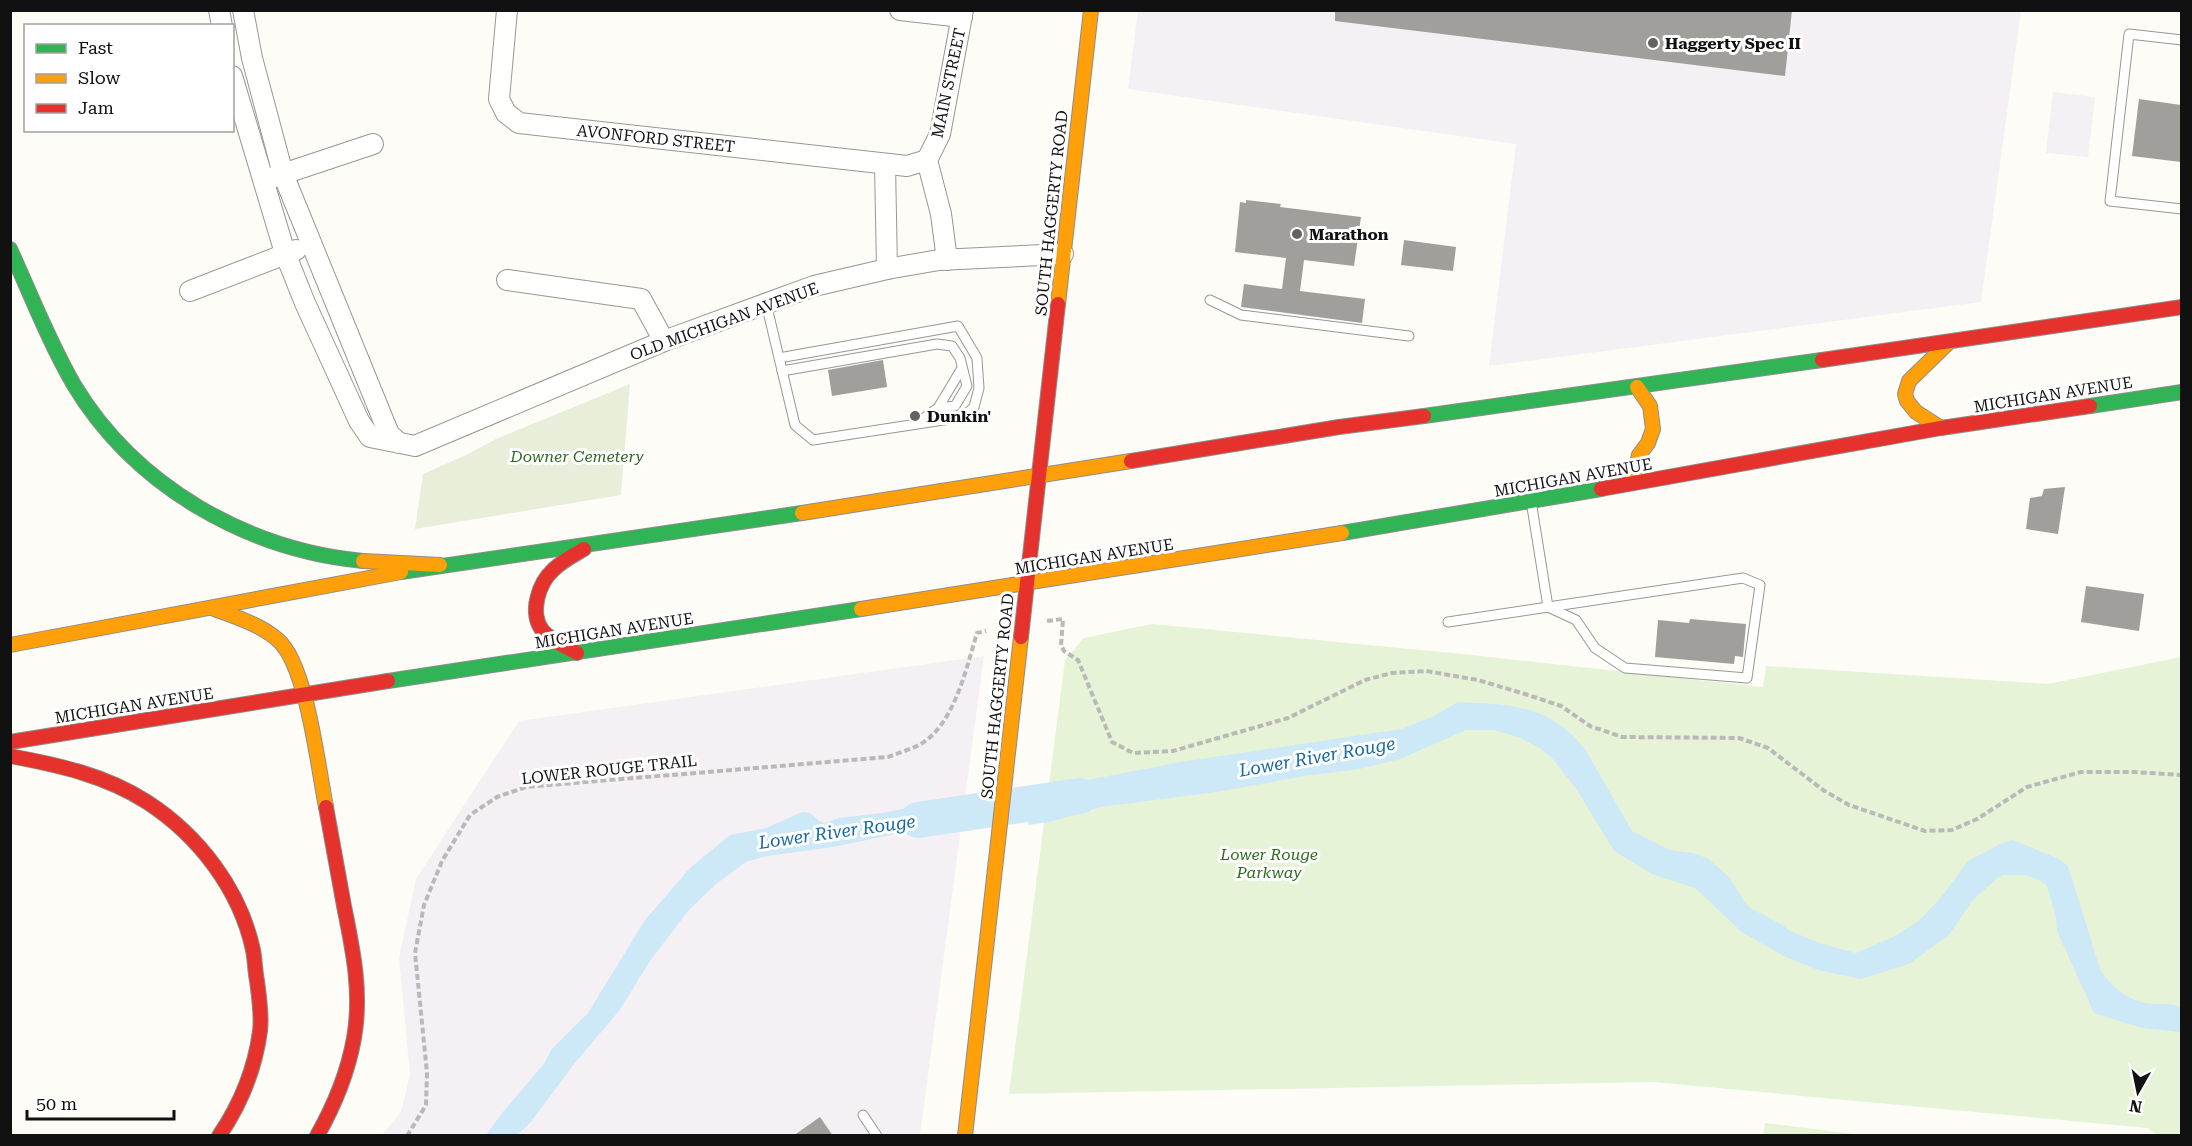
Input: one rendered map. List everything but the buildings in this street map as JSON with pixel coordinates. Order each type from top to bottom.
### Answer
[{"type":"main road","name":"SOUTH HAGGERTY ROAD","points":[[965,1136],[1091,10]]},
{"type":"main road","points":[[10,249],[63,363],[87,404],[117,440],[150,472],[187,500],[236,527],[276,543],[329,557],[384,564],[440,566]]},
{"type":"main road","points":[[10,645],[440,566],[590,545],[1339,426],[1637,387],[2181,307]]},
{"type":"main road","points":[[1941,428],[1914,410],[1907,401],[1906,390],[1909,379],[1932,360],[1948,342]]},
{"type":"main road","points":[[1632,483],[1639,455],[1648,443],[1653,429],[1650,406],[1637,387]]},
{"type":"main road","name":"MICHIGAN AVENUE","points":[[10,742],[304,694],[1025,584],[1532,502],[1941,428],[2181,392]]},
{"type":"main road","points":[[577,653],[548,635],[540,626],[537,612],[538,598],[550,572],[590,545]]},
{"type":"main road","points":[[212,608],[252,624],[277,638],[293,659],[304,694],[356,968],[357,992],[356,1025],[345,1073],[334,1103],[317,1136]]},
{"type":"main road","points":[[10,756],[33,758],[62,766],[122,787],[154,806],[184,829],[209,856],[226,881],[242,915],[254,953],[259,983],[260,1028],[255,1058],[241,1097],[219,1136]]},
{"type":"street","points":[[243,10],[252,58],[283,174],[389,434],[399,443]]},
{"type":"street","name":"AVONFORD STREET","points":[[507,10],[499,99],[506,113],[519,123],[907,166],[927,160]]},
{"type":"street","points":[[900,10],[962,14]]},
{"type":"street","name":"MAIN STREET","points":[[947,260],[941,214],[927,160],[940,135],[962,14]]},
{"type":"street","points":[[234,65],[252,58]]},
{"type":"street","name":"OLD MICHIGAN AVENUE","points":[[234,83],[285,253],[305,303],[359,421],[370,437],[399,443],[416,446],[664,341],[814,286],[886,269],[947,260],[1063,254]]},
{"type":"street","points":[[263,180],[373,144]]},
{"type":"street","points":[[885,164],[886,269]]},
{"type":"street","points":[[190,291],[311,245]]},
{"type":"street","points":[[507,279],[640,299],[664,341]]},
{"type":"lane","points":[[2181,40],[2129,34],[2110,201],[2181,209]]},
{"type":"lane","points":[[1210,300],[1241,315],[1409,336]]},
{"type":"lane","points":[[766,303],[779,358],[795,425],[813,440],[963,417],[974,407],[979,388],[977,358],[958,326],[779,358]]},
{"type":"lane","points":[[782,370],[937,344],[952,346],[960,358],[962,368],[938,408],[915,424]]},
{"type":"lane","points":[[1532,502],[1548,607]]},
{"type":"lane","points":[[1448,622],[1548,607],[1743,578],[1761,585],[1748,678],[1625,668],[1595,648],[1576,620],[1548,607]]},
{"type":"lane","points":[[863,1115],[877,1136]]},
{"type":"path","points":[[1047,621],[1063,619],[1061,645],[1064,651],[1078,660],[1112,742],[1133,753],[1173,751],[1288,718],[1365,680],[1392,673],[1426,671],[1478,680],[1561,706],[1590,726],[1622,737],[1739,738],[1768,748],[1822,790],[1849,805],[1925,831],[1952,830],[1977,819],[2027,787],[2080,772],[2181,775]]},
{"type":"path","name":"LOWER ROUGE TRAIL","points":[[407,1136],[426,1105],[427,1073],[415,953],[424,905],[442,861],[470,815],[497,796],[526,787],[888,757],[920,745],[944,722],[959,688],[977,633],[986,631]]},
{"type":"shaded area","points":[[1138,11],[2021,11],[1981,302],[1489,366],[1516,144],[1128,89]]},
{"type":"shaded area","points":[[2053,92],[2095,97],[2088,157],[2046,153]]},
{"type":"shaded area","points":[[984,656],[920,1135],[381,1136],[401,1112],[410,1074],[399,958],[416,879],[519,721]]},
{"type":"green space","name":"Downer Cemetery","points":[[630,384],[621,495],[415,529],[423,474],[496,439]]},
{"type":"green space","name":"Lower Rouge Parkway","points":[[1152,624],[1462,654],[1763,687],[1766,666],[2048,684],[2181,657],[2181,1135],[2158,1135],[2147,1128],[1653,1082],[1009,1094],[1065,660],[1084,638]]},
{"type":"green space","points":[[1765,1123],[1862,1135],[1763,1135]]},
{"type":"water","points":[[1458,702],[1528,709],[1557,723],[1585,749],[1632,831],[1670,850],[1693,853],[1707,858],[1730,878],[1750,908],[1790,931],[1822,944],[1856,953],[1895,936],[1921,919],[1942,896],[1968,861],[2002,843],[2013,840],[2059,859],[2068,866],[2104,976],[2130,998],[2146,1003],[2171,1004],[2181,1007],[2181,1032],[2142,1028],[2094,1013],[2057,931],[2056,917],[2047,886],[2026,875],[2003,875],[1997,878],[1972,901],[1949,935],[1909,964],[1861,979],[1818,970],[1786,957],[1743,933],[1695,888],[1652,874],[1614,851],[1577,790],[1552,758],[1521,738],[1494,730],[1466,730],[1400,759],[1359,769],[1216,792],[1101,807],[1050,822],[1028,825],[1033,788],[1067,784],[1181,762],[1401,729],[1432,717]]},
{"type":"water","points":[[969,797],[964,831],[940,834],[905,832],[833,847],[767,856],[746,862],[716,884],[688,911],[650,961],[619,1011],[574,1064],[530,1123],[517,1135],[486,1135],[543,1065],[552,1049],[588,1013],[645,920],[690,868],[730,835],[766,828],[802,812],[810,813],[824,823],[839,818]]},
{"type":"waterway","name":"Lower River Rouge","points":[[918,820],[1080,796]]},
{"type":"traffic: fast","points":[[10,249],[48,335],[74,385],[99,421],[129,454],[162,482],[198,507],[237,527],[277,543],[320,554],[363,561]]},
{"type":"traffic: fast","points":[[1424,416],[1822,360]]},
{"type":"traffic: fast","points":[[2090,406],[2182,392]]},
{"type":"traffic: fast","points":[[1342,533],[1601,489]]},
{"type":"traffic: fast","points":[[401,572],[802,513]]},
{"type":"traffic: fast","points":[[388,681],[861,609]]},
{"type":"traffic: slow","points":[[1058,304],[1091,10]]},
{"type":"traffic: slow","points":[[1941,428],[1916,412],[1907,401],[1905,394],[1909,381],[1949,342]]},
{"type":"traffic: slow","points":[[1632,483],[1639,455],[1648,443],[1653,429],[1650,406],[1637,387]]},
{"type":"traffic: slow","points":[[802,513],[1131,461]]},
{"type":"traffic: slow","points":[[861,609],[1342,533]]},
{"type":"traffic: slow","points":[[363,561],[440,565]]},
{"type":"traffic: slow","points":[[10,645],[401,572]]},
{"type":"traffic: slow","points":[[212,608],[247,621],[271,634],[288,653],[297,671],[310,718],[326,807]]},
{"type":"traffic: slow","points":[[965,1136],[1021,637]]},
{"type":"traffic: jam","points":[[1021,637],[1058,304]]},
{"type":"traffic: jam","points":[[1822,360],[2182,307]]},
{"type":"traffic: jam","points":[[1601,489],[1941,428],[2090,406]]},
{"type":"traffic: jam","points":[[1131,461],[1339,427],[1424,416]]},
{"type":"traffic: jam","points":[[577,653],[542,630],[538,623],[536,607],[540,590],[548,576],[560,564],[584,549]]},
{"type":"traffic: jam","points":[[10,742],[388,681]]},
{"type":"traffic: jam","points":[[10,756],[63,767],[98,778],[147,802],[166,815],[200,847],[227,885],[247,927],[253,950],[261,1025],[258,1045],[246,1086],[219,1136]]},
{"type":"traffic: jam","points":[[317,1136],[335,1101],[348,1063],[354,1038],[357,1005],[353,955],[326,807]]},
{"type":"place","name":"Haggerty Spec II","points":[[1653,43]]},
{"type":"place","name":"Marathon","points":[[1297,234]]},
{"type":"place","name":"Dunkin'","points":[[915,416]]}]
